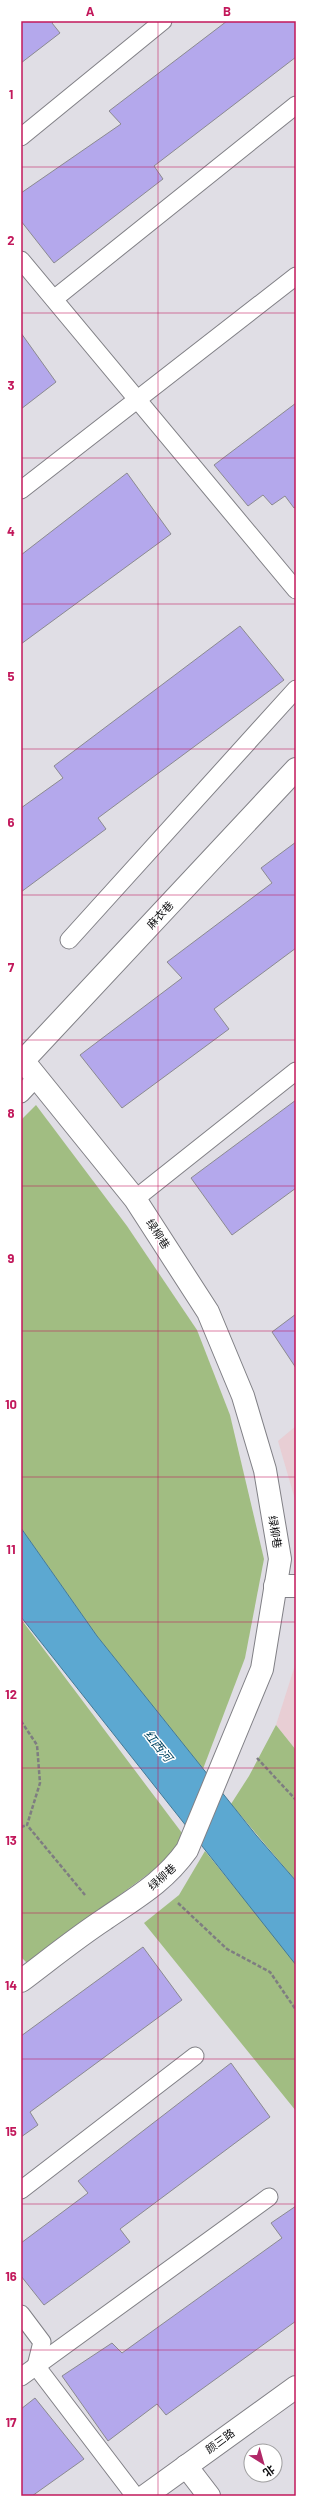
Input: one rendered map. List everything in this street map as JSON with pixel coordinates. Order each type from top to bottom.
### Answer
[{"type":"street","name":"麻衣巷","points":[[22,1059],[296,769]]},
{"type":"street","name":"绿柳巷","points":[[21,1981],[156,1883],[172,1870],[187,1850],[262,1668],[286,1586],[265,1470],[244,1396],[208,1312],[135,1199],[22,1059]]},
{"type":"street","name":"颜三路","points":[[145,2496],[296,2386]]},
{"type":"street","points":[[186,2466],[209,2496]]},
{"type":"lane","points":[[21,137],[163,21]]},
{"type":"lane","points":[[54,299],[296,105]]},
{"type":"lane","points":[[23,267],[54,299],[137,401],[296,590]]},
{"type":"lane","points":[[21,490],[296,276]]},
{"type":"lane","points":[[69,940],[296,689]]},
{"type":"lane","points":[[135,1199],[296,1071]]},
{"type":"lane","points":[[21,1094],[36,1078]]},
{"type":"lane","points":[[21,2190],[195,2056]]},
{"type":"lane","points":[[21,2377],[269,2197]]},
{"type":"lane","points":[[21,2314],[42,2342],[36,2366]]},
{"type":"lane","points":[[36,2366],[135,2496]]},
{"type":"path","points":[[21,1721],[37,1745],[40,1783],[27,1825]]},
{"type":"path","points":[[235,1735],[296,1800]]},
{"type":"path","points":[[21,1827],[27,1825]]},
{"type":"path","points":[[27,1825],[105,1919]]},
{"type":"path","points":[[156,1883],[227,1949],[270,1972],[296,2010]]},
{"type":"shaded area","points":[[296,1426],[296,1503],[278,1441]]},
{"type":"shaded area","points":[[296,1662],[296,1750],[276,1725]]},
{"type":"green space","points":[[36,1105],[127,1226],[197,1330],[230,1415],[264,1559],[245,1658],[203,1769],[97,1636],[21,1528],[21,1120]]},
{"type":"green space","points":[[21,1619],[182,1833],[181,1850],[27,1963],[21,1957]]},
{"type":"green space","points":[[276,1725],[296,1750],[296,1881],[231,1804],[249,1776]]},
{"type":"green space","points":[[205,1851],[296,1963],[296,2111],[144,1923],[179,1895]]},
{"type":"water","name":"红西河","points":[[21,1528],[97,1636],[256,1835],[296,1881],[296,1965],[21,1617]]},
{"type":"building","points":[[21,21],[54,21],[52,23],[60,33],[21,63]]},
{"type":"building","points":[[227,21],[296,21],[296,57],[154,166],[163,179],[54,263],[21,221],[21,193],[121,124],[109,111]]},
{"type":"building","points":[[21,333],[56,382],[21,409]]},
{"type":"building","points":[[296,403],[296,507],[294,508],[285,496],[272,505],[263,495],[248,506],[214,465]]},
{"type":"building","points":[[127,473],[171,534],[21,644],[21,555]]},
{"type":"building","points":[[240,626],[284,680],[98,818],[106,829],[21,892],[21,808],[63,778],[54,766]]},
{"type":"building","points":[[296,842],[296,948],[214,1009],[229,1029],[122,1108],[80,1055],[182,978],[167,962],[272,883],[261,868]]},
{"type":"building","points":[[296,1100],[296,1188],[232,1235],[191,1178]]},
{"type":"building","points":[[296,1314],[296,1368],[272,1332]]},
{"type":"building","points":[[143,1947],[182,2000],[30,2112],[38,2125],[21,2137],[21,2036]]},
{"type":"building","points":[[231,2063],[270,2117],[120,2229],[130,2242],[44,2305],[21,2276],[21,2243],[88,2193],[78,2181]]},
{"type":"building","points":[[296,2206],[296,2321],[166,2415],[157,2404],[108,2441],[62,2376],[112,2343],[122,2353],[282,2238],[271,2223]]},
{"type":"building","points":[[35,2398],[84,2459],[32,2496],[21,2496],[21,2409]]}]
